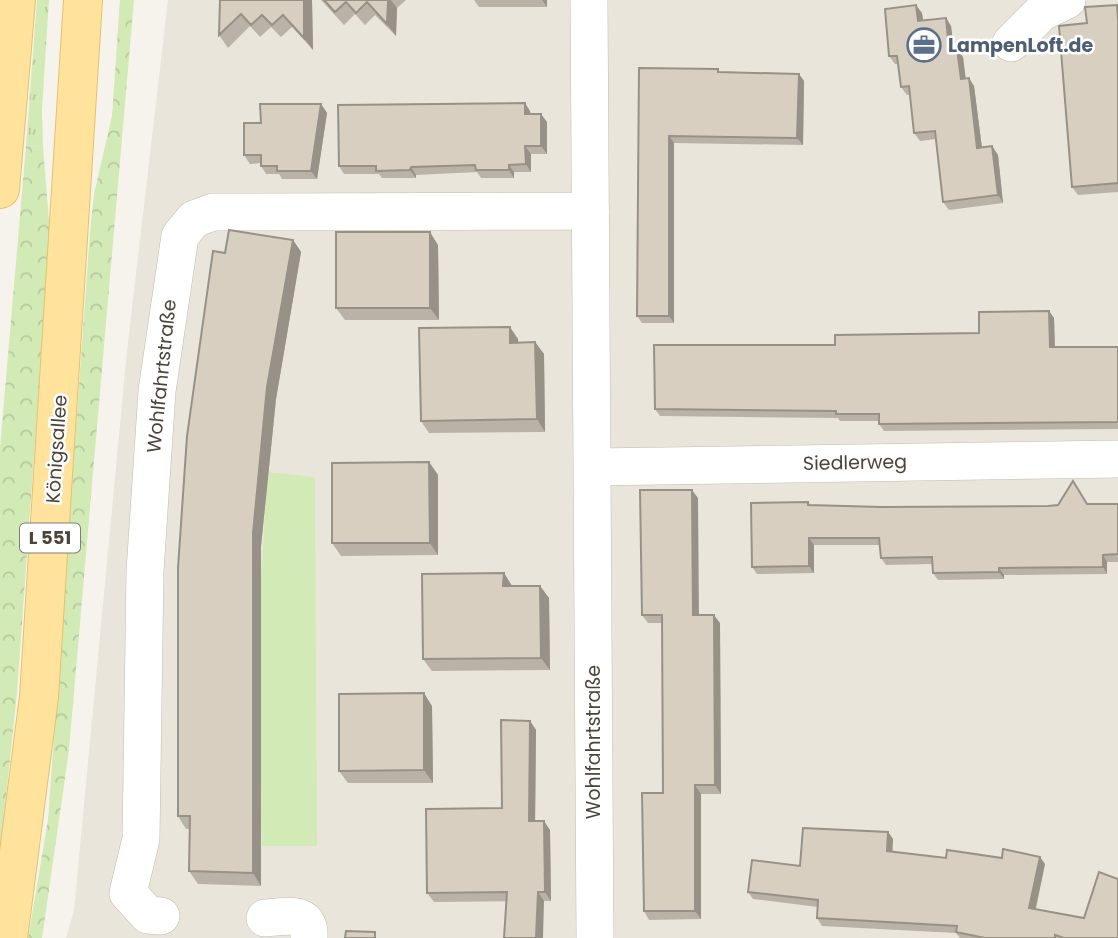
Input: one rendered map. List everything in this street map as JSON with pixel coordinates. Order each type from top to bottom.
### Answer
[{"type":"main road","points":[[0,189],[16,0]]},
{"type":"main road","name":"Königsallee","points":[[8,938],[39,697],[83,0]]},
{"type":"street","name":"Wohlfahrtstraße","points":[[589,0],[595,938]]},
{"type":"street","points":[[1011,43],[1042,12],[1067,0]]},
{"type":"street","name":"Wohlfahrtstraße","points":[[161,916],[148,915],[128,893],[141,838],[145,571],[152,453],[171,288],[180,236],[194,219],[213,212],[591,211]]},
{"type":"street","name":"Siedlerweg","points":[[593,467],[1118,459]]},
{"type":"street","points":[[265,918],[299,917],[306,921],[309,927],[309,938]]},
{"type":"shaded area","points":[[168,0],[1118,0],[1118,938],[66,938],[74,910],[127,351]]},
{"type":"green space","points":[[37,0],[49,0],[42,110],[43,147],[26,146]]},
{"type":"green space","points":[[120,0],[134,0],[69,750],[42,938],[28,938],[48,820],[90,232],[94,194],[112,116]]},
{"type":"green space","points":[[26,146],[43,147],[50,233],[17,693],[0,852],[0,448]]},
{"type":"green space","points":[[267,472],[315,477],[317,846],[262,846],[259,621]]},
{"type":"building","points":[[220,0],[304,0],[304,38],[283,15],[272,25],[262,15],[251,25],[241,14],[219,35]]},
{"type":"building","points":[[324,0],[388,0],[387,24],[367,2],[356,13],[346,2],[335,12]]},
{"type":"building","points":[[916,5],[918,21],[946,18],[949,50],[957,49],[961,79],[969,78],[977,148],[992,146],[998,195],[943,202],[935,131],[914,133],[909,86],[901,87],[897,56],[889,56],[885,9]]},
{"type":"building","points":[[1117,5],[1118,183],[1072,187],[1059,26],[1087,23],[1085,7]]},
{"type":"building","points":[[639,68],[799,74],[797,138],[669,136],[669,316],[637,316]]},
{"type":"building","points":[[525,103],[525,114],[541,114],[541,146],[525,146],[526,164],[509,165],[509,170],[476,170],[475,165],[376,171],[376,166],[339,166],[338,105]]},
{"type":"building","points":[[260,104],[321,104],[311,171],[277,171],[277,166],[261,166],[261,155],[244,155],[244,123],[261,123]]},
{"type":"building","points":[[229,230],[293,240],[267,387],[253,533],[253,873],[189,871],[190,816],[178,816],[178,568],[187,436],[213,251],[225,253]]},
{"type":"building","points":[[336,232],[430,232],[430,308],[336,308]]},
{"type":"building","points":[[1049,311],[1050,347],[1118,347],[1118,422],[879,424],[879,414],[836,414],[836,411],[655,409],[654,345],[835,345],[835,335],[979,333],[979,312]]},
{"type":"building","points":[[510,327],[510,343],[535,342],[537,419],[421,421],[419,328]]},
{"type":"building","points":[[429,462],[430,543],[332,543],[332,463]]},
{"type":"building","points":[[1073,481],[1087,504],[1118,504],[1118,554],[1103,555],[1103,567],[999,568],[999,572],[933,573],[932,557],[881,558],[879,538],[809,538],[809,566],[752,567],[751,503],[808,502],[808,505],[882,507],[1048,506],[1058,505]]},
{"type":"building","points":[[640,490],[692,490],[693,615],[714,615],[715,785],[695,785],[695,911],[644,911],[642,793],[663,793],[662,615],[642,615]]},
{"type":"building","points":[[504,573],[503,586],[540,586],[541,658],[423,659],[422,574]]},
{"type":"building","points":[[424,693],[424,770],[339,771],[339,694]]},
{"type":"building","points":[[501,720],[530,721],[529,821],[544,821],[545,892],[538,892],[536,938],[504,938],[507,892],[427,893],[426,809],[502,808]]},
{"type":"building","points":[[803,828],[888,832],[887,851],[946,858],[947,850],[1002,858],[1003,849],[1040,857],[1029,908],[1084,918],[1099,872],[1118,879],[1118,938],[1064,938],[1055,935],[1055,938],[985,938],[956,932],[957,926],[817,918],[818,900],[748,892],[752,860],[800,866]]},
{"type":"building","points":[[346,931],[375,932],[375,938],[345,938]]},
{"type":"place","name":"LampenLoft.de","points":[[924,45]]}]
